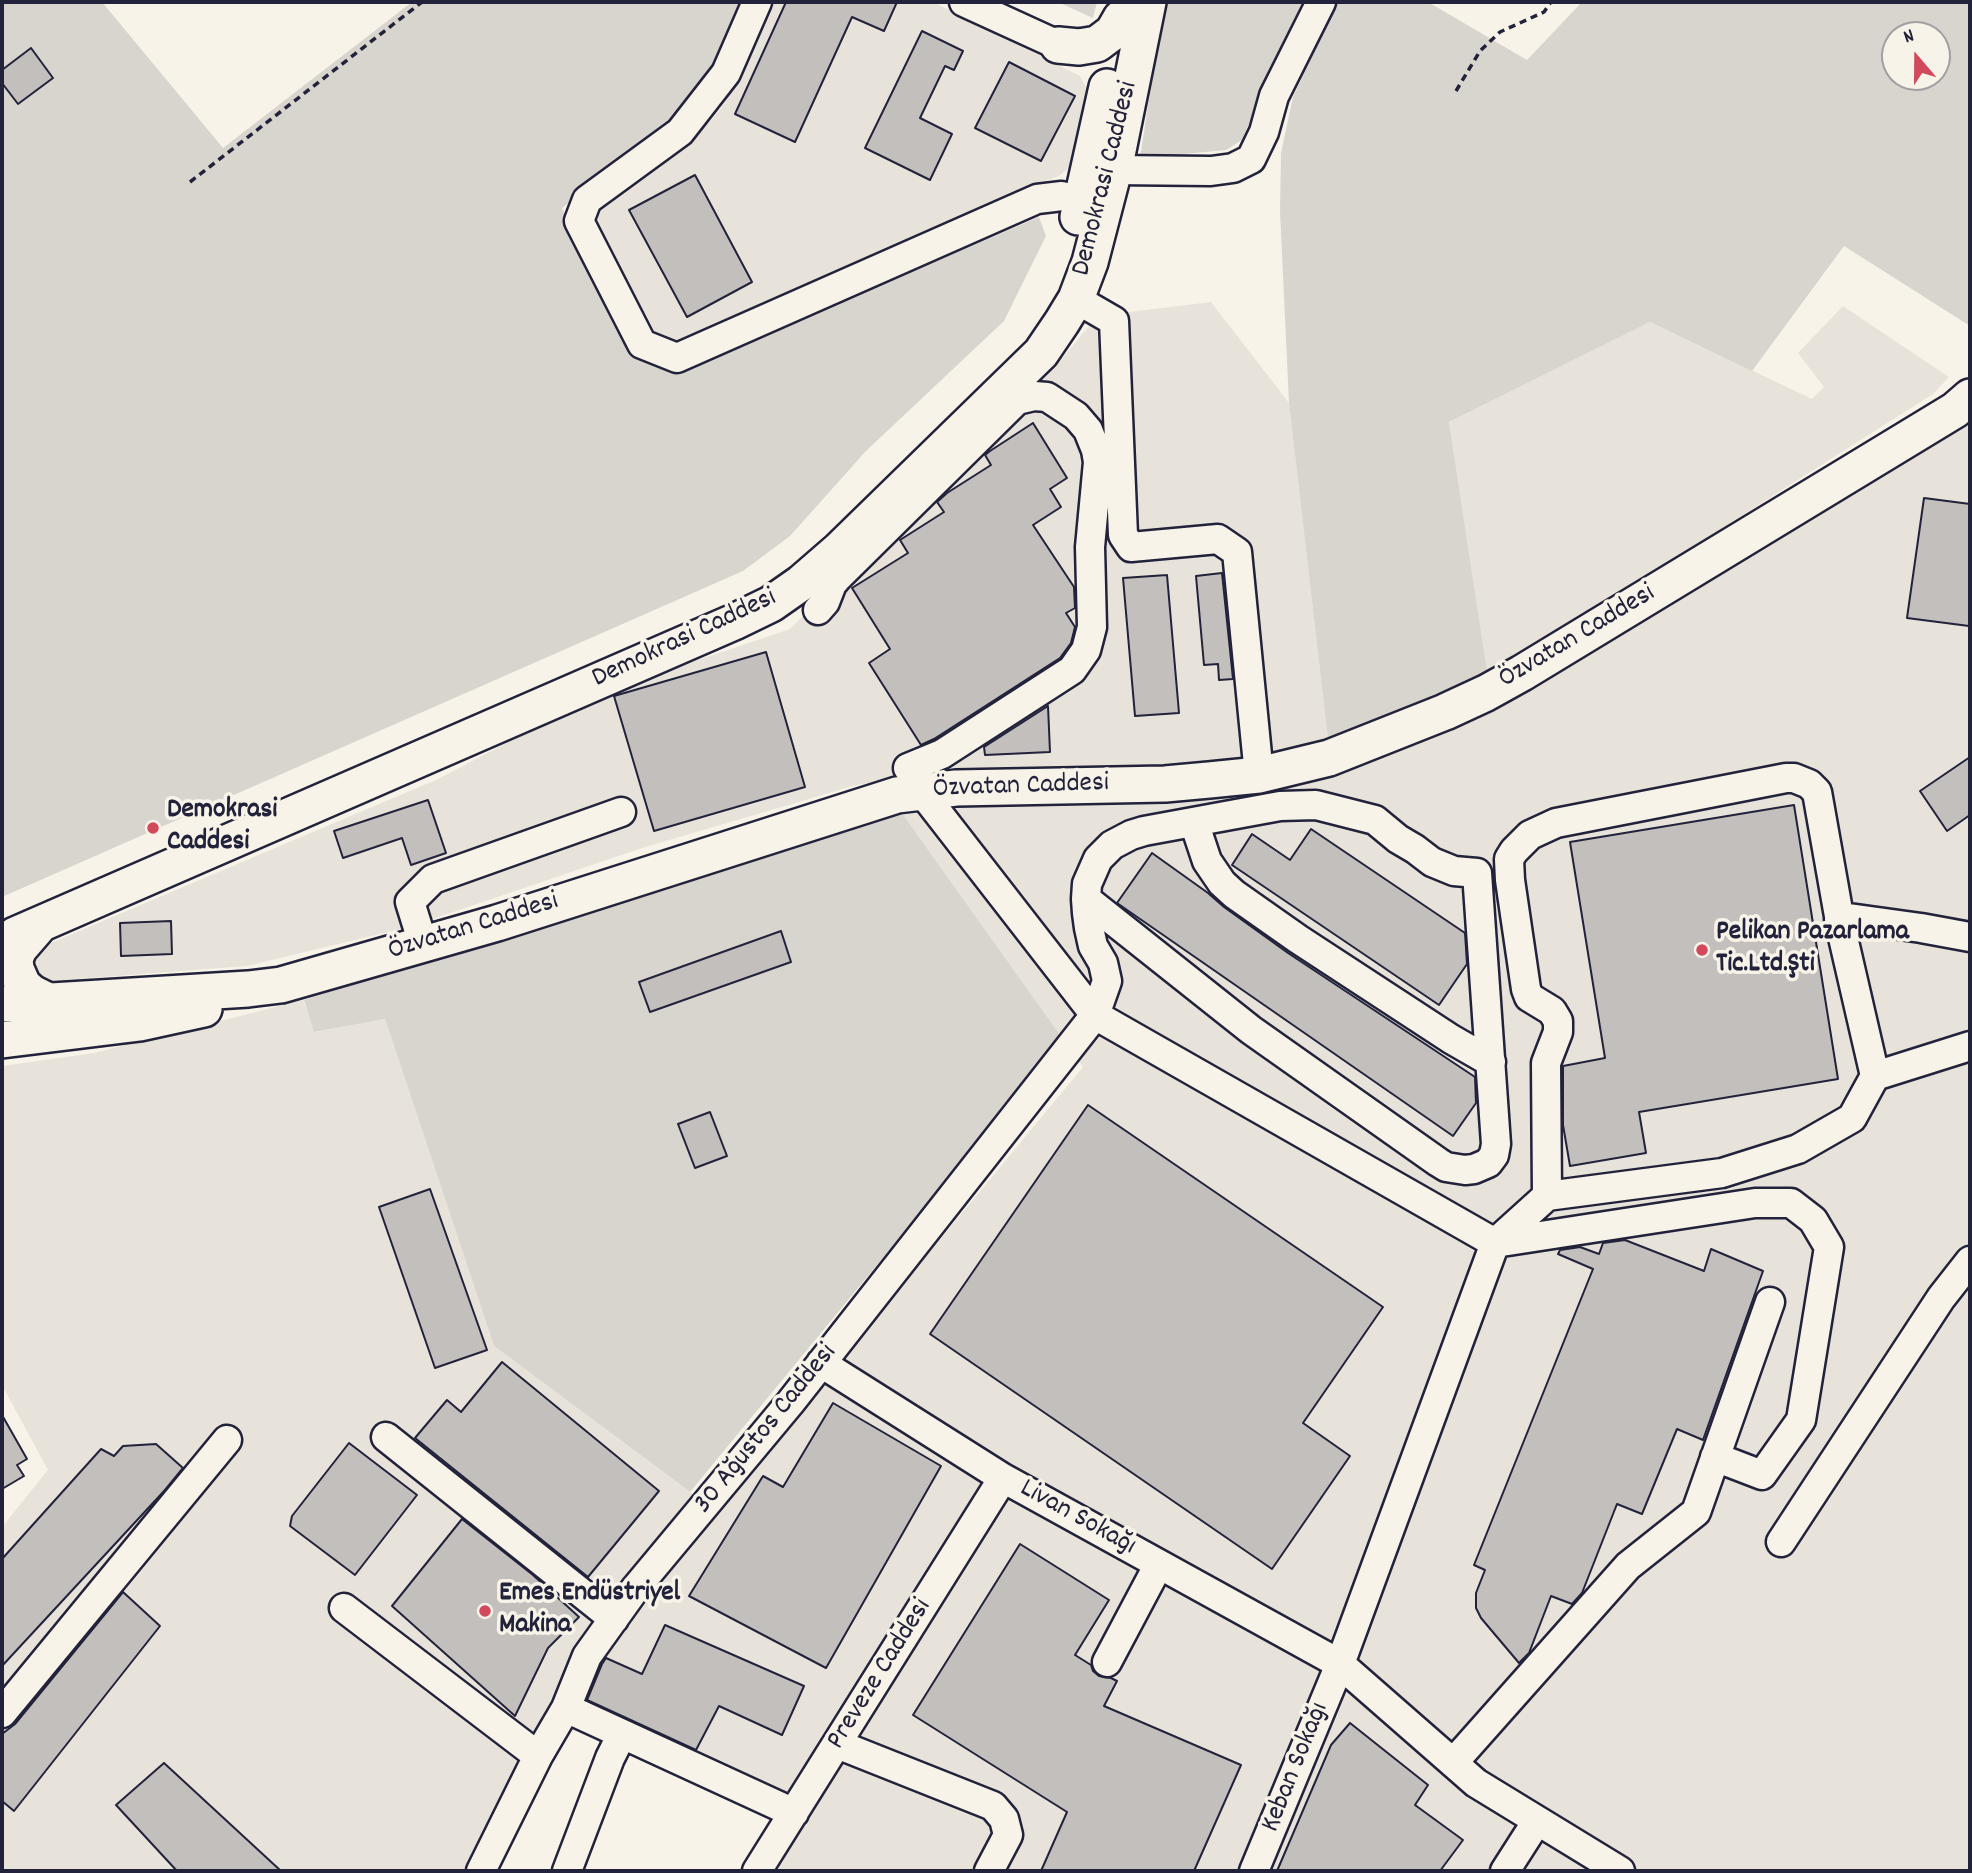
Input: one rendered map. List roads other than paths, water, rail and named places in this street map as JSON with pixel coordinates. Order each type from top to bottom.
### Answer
[{"type":"main road","name":"Demokrasi Caddesi","points":[[2,917],[531,687],[685,623],[730,602],[791,562],[1026,335],[1060,279],[1069,252],[1083,201],[1105,93],[1132,7]]},
{"type":"main road","name":"Demokrasi Caddesi","points":[[2,945],[15,935],[688,643],[771,604],[802,583],[1041,352],[1076,299],[1090,262],[1114,170],[1132,7]]},
{"type":"main road","points":[[1058,45],[1079,47],[1097,44],[1114,32],[1132,7]]},
{"type":"main road","points":[[1058,45],[1093,70],[1103,84],[1105,93]]},
{"type":"main road","name":"Özvatan Caddesi","points":[[2,1004],[281,985],[497,923],[897,795],[915,779],[997,787],[1165,784],[1259,775],[1329,758],[1446,712],[1486,693],[1933,424],[1970,397]]},
{"type":"main road","points":[[40,925],[19,949],[15,959],[16,969],[23,985],[48,1001]]},
{"type":"main road","points":[[2,1040],[181,1016],[281,985]]},
{"type":"street","points":[[757,2],[726,73],[680,132],[587,200],[579,221],[642,344],[677,358],[1037,199],[1062,196],[1083,201]]},
{"type":"street","points":[[964,2],[1058,45]]},
{"type":"street","points":[[1114,170],[1211,171],[1233,169],[1251,159],[1264,132],[1273,96],[1321,2]]},
{"type":"street","points":[[1076,299],[1114,321],[1123,535],[1131,547],[1218,539],[1237,552],[1259,775]]},
{"type":"street","points":[[818,610],[825,603],[832,584],[838,577],[1017,400],[1034,396],[1047,397],[1076,416],[1088,430],[1098,462],[1090,547],[1092,627],[1086,650],[1072,670],[942,754],[915,779],[1095,1015],[1494,1244],[1755,1203],[1791,1203],[1813,1220],[1829,1247],[1801,1420],[1762,1475],[1715,1457]]},
{"type":"street","points":[[1494,1244],[1547,1196],[1722,1172],[1798,1149],[1852,1118],[1875,1076],[1839,919],[1817,792],[1809,784],[1794,778],[1774,780],[1556,822],[1530,835],[1509,859],[1526,989],[1529,997],[1552,1012],[1559,1021],[1556,1039],[1546,1063],[1547,1196]]},
{"type":"street","points":[[1280,806],[1324,807],[1375,820],[1398,839],[1443,867],[1477,873],[1496,1144],[1494,1155],[1488,1163],[1474,1169],[1446,1167],[1251,1030],[1086,899],[1087,884],[1098,859],[1112,845],[1131,835],[1280,806]]},
{"type":"street","points":[[423,944],[410,902],[433,879],[621,813]]},
{"type":"street","points":[[1194,822],[1207,861],[1222,883],[1234,894],[1429,1025],[1491,1062]]},
{"type":"street","name":"30 Ağustos Caddesi","points":[[481,1871],[538,1756],[566,1708],[587,1656],[635,1589],[821,1363],[1095,1015],[1107,981],[1104,963],[1093,946],[1086,899]]},
{"type":"street","points":[[1839,919],[1849,918],[1970,937]]},
{"type":"street","points":[[1875,1076],[1970,1046]]},
{"type":"street","name":"Keban Sokağı","points":[[1254,1871],[1340,1664],[1494,1244]]},
{"type":"street","points":[[1781,1542],[1941,1297],[1970,1261]]},
{"type":"street","points":[[1453,1763],[1628,1566],[1696,1512],[1770,1302]]},
{"type":"street","name":"Livan Sokağı","points":[[821,1363],[1003,1478],[1340,1664],[1476,1783],[1620,1871]]},
{"type":"street","points":[[386,1437],[614,1619]]},
{"type":"street","points":[[2,1713],[227,1440]]},
{"type":"street","name":"Preveze Caddesi","points":[[757,1871],[1003,1478]]},
{"type":"street","points":[[1107,1662],[1159,1564]]},
{"type":"street","points":[[344,1608],[538,1756]]},
{"type":"street","points":[[566,1708],[794,1814]]},
{"type":"street","points":[[567,1871],[610,1758],[622,1734]]},
{"type":"street","points":[[837,1744],[993,1806],[1004,1819],[1008,1835],[989,1871]]},
{"type":"street","points":[[1505,1871],[1537,1821]]},
{"type":"place","name":"Demokrasi Caddesi","points":[[153,828]]},
{"type":"place","name":"Pelikan Pazarlama Tic.Ltd.Şti","points":[[1702,950]]},
{"type":"place","name":"Emes Endüstriyel Makina","points":[[485,1611]]}]
